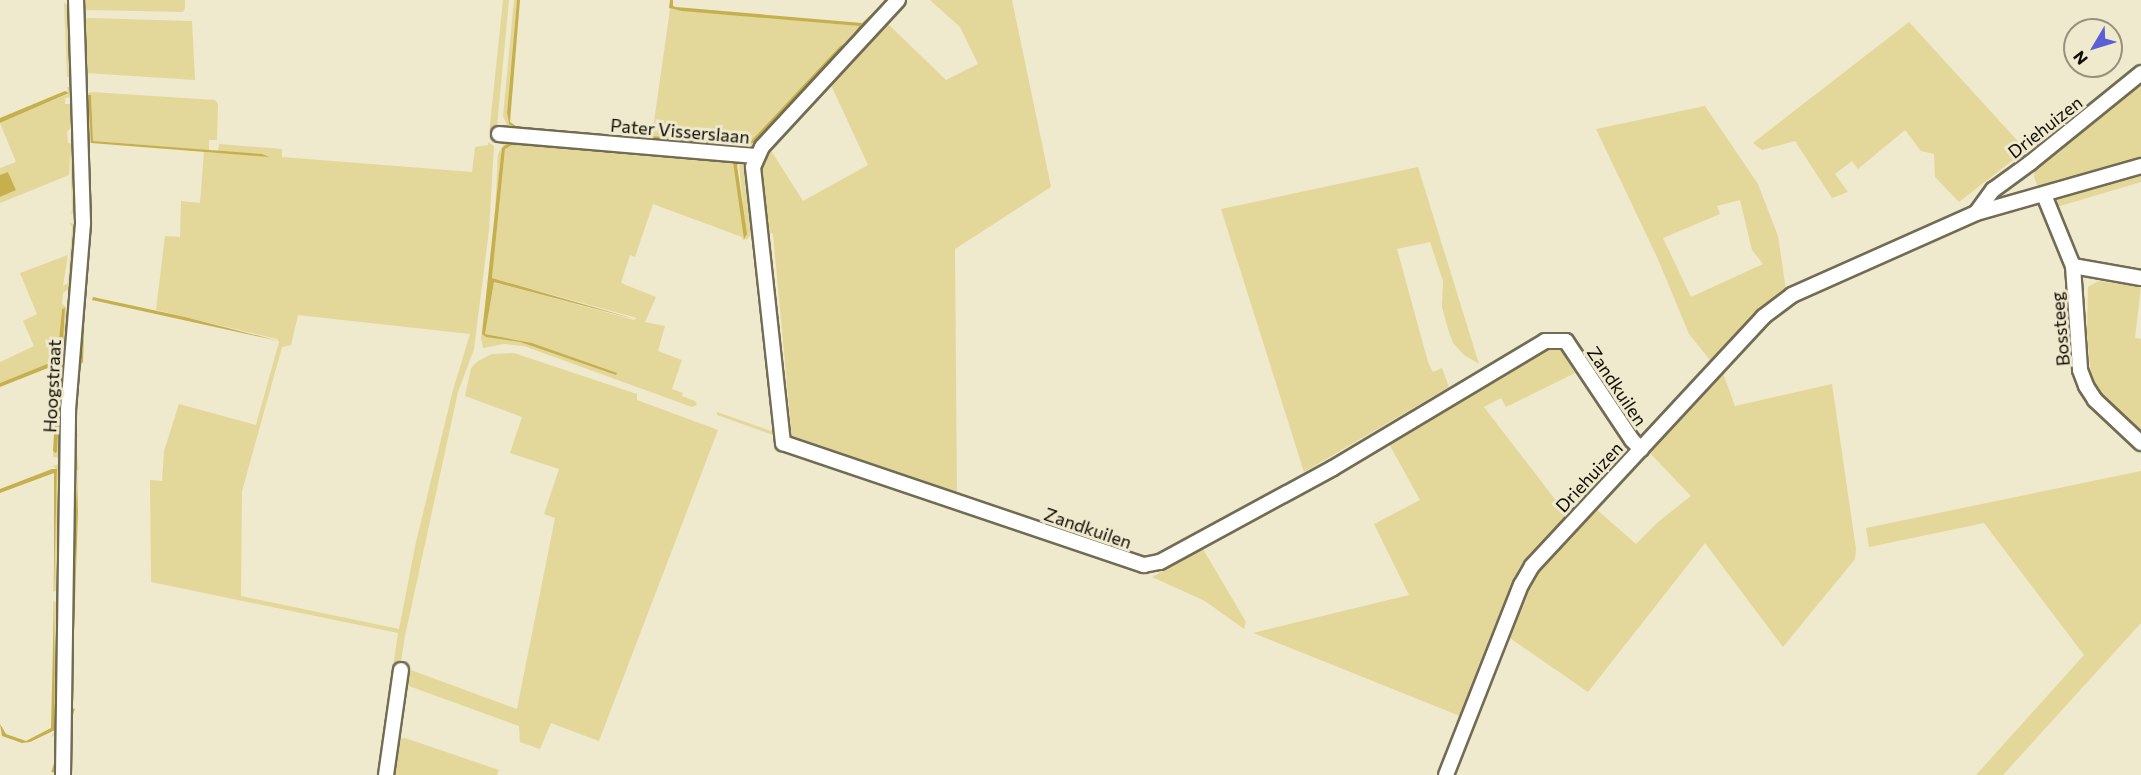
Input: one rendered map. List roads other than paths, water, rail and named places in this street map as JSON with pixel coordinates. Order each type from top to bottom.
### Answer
[{"type":"street","name":"Hoogstraat","points":[[63,775],[68,410],[83,213],[76,0]]},
{"type":"street","name":"Pater Visserslaan","points":[[499,134],[757,156],[898,0]]},
{"type":"street","name":"Driehuizen","points":[[1976,213],[1993,190],[2141,73]]},
{"type":"street","name":"Zandkuilen","points":[[757,156],[753,167],[753,180],[783,443],[1131,562],[1144,564],[1160,562],[1333,468],[1545,341],[1566,341],[1632,440],[1641,449]]},
{"type":"street","name":"Driehuizen","points":[[1446,775],[1521,585],[1532,566],[1764,317],[1792,295],[1976,213],[2141,166]]},
{"type":"street","name":"Bossteeg","points":[[2044,195],[2073,266],[2080,369],[2086,386],[2095,400],[2141,443]]},
{"type":"street","points":[[2073,266],[2141,278]]},
{"type":"street","points":[[386,775],[401,670]]}]
